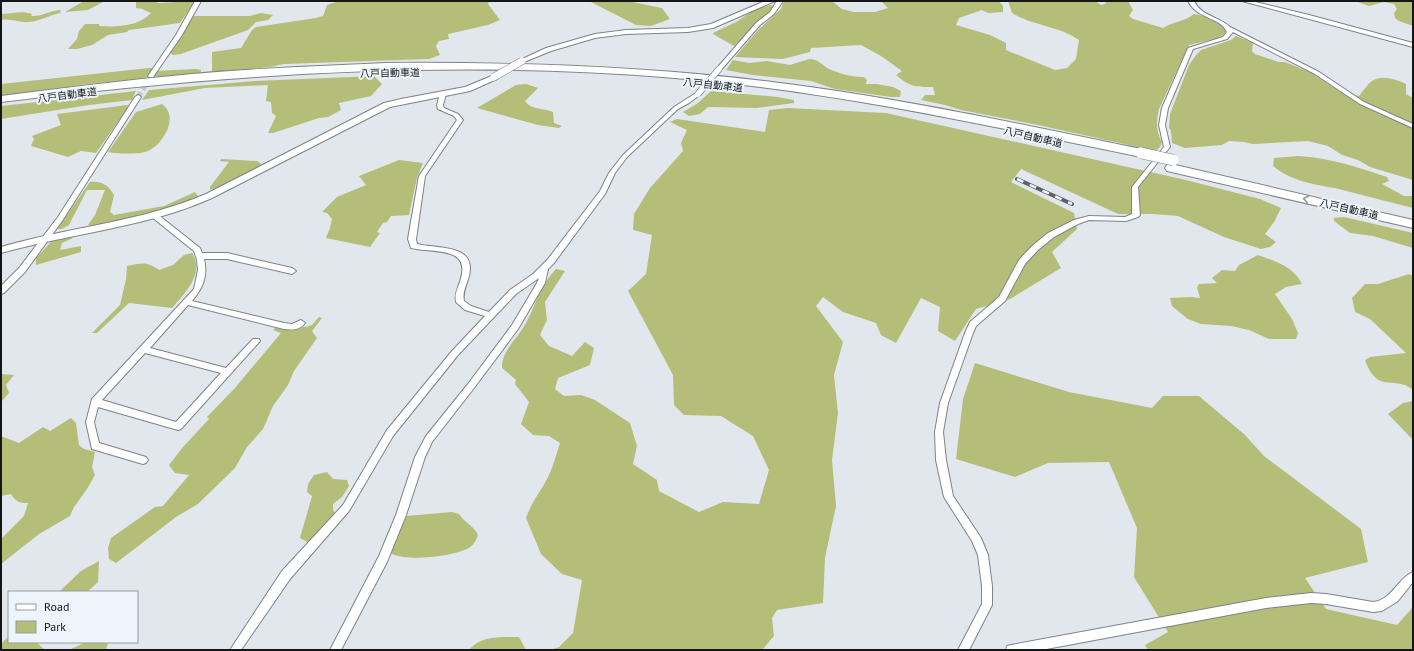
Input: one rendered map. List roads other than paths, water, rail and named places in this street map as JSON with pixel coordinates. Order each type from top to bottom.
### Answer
[{"type":"highway","name":"八戸自動車道","points":[[1,100],[93,87],[162,80],[332,68],[476,65],[587,68],[731,80],[828,93],[936,111],[1172,164],[1413,214]]},
{"type":"highway","name":"八戸自動車道","points":[[1,104],[167,85],[286,76],[475,72],[586,74],[722,85],[820,97],[927,115],[1140,157]]},
{"type":"highway","name":"八戸自動車道","points":[[1172,164],[1413,224]]},
{"type":"street","points":[[151,76],[179,35],[198,1]]},
{"type":"street","points":[[1,250],[47,237],[155,216],[181,208],[209,196],[387,105],[467,89],[550,48],[608,34],[628,31],[678,31],[706,28],[723,22],[755,5],[772,1]]},
{"type":"street","points":[[234,650],[286,575],[346,508],[382,445],[398,422],[455,353],[513,292],[544,269],[602,192],[618,163],[676,108],[688,102],[698,94],[758,24],[772,14],[780,1]]},
{"type":"street","points":[[1191,1],[1198,11],[1317,73],[1362,103],[1413,126]]},
{"type":"street","points":[[1245,1],[1413,45]]},
{"type":"street","points":[[963,650],[987,605],[987,586],[983,555],[976,538],[948,497],[941,460],[939,432],[944,403],[973,324],[1002,299],[1022,262],[1035,248],[1051,235],[1076,222],[1089,218],[1126,219],[1136,215],[1135,187],[1167,147],[1162,125],[1165,108],[1191,48],[1225,38],[1230,32],[1229,28]]},
{"type":"street","points":[[443,94],[440,105],[441,109],[456,115],[460,120],[422,176],[412,239],[414,246],[423,249],[457,252],[463,257],[467,265],[467,272],[459,289],[458,296],[460,302],[468,308],[490,315]]},
{"type":"street","points":[[1,291],[22,270],[47,237],[138,97]]},
{"type":"street","points":[[143,460],[95,446],[90,422],[95,402],[197,290],[202,276],[200,256],[196,250],[155,216]]},
{"type":"street","points":[[200,256],[227,256],[292,271]]},
{"type":"street","points":[[335,650],[383,559],[403,508],[420,457],[429,438],[475,381],[515,327],[541,283],[544,269]]},
{"type":"street","points":[[185,302],[284,326],[293,327],[301,323]]},
{"type":"street","points":[[95,402],[178,426],[256,341]]},
{"type":"street","points":[[143,348],[228,372]]},
{"type":"street","points":[[1011,650],[1266,603],[1311,598],[1373,607],[1382,606],[1394,597],[1409,579],[1413,577]]},
{"type":"tunnel","points":[[138,97],[151,76]]},
{"type":"railway","points":[[1017,179],[1072,204]]}]
